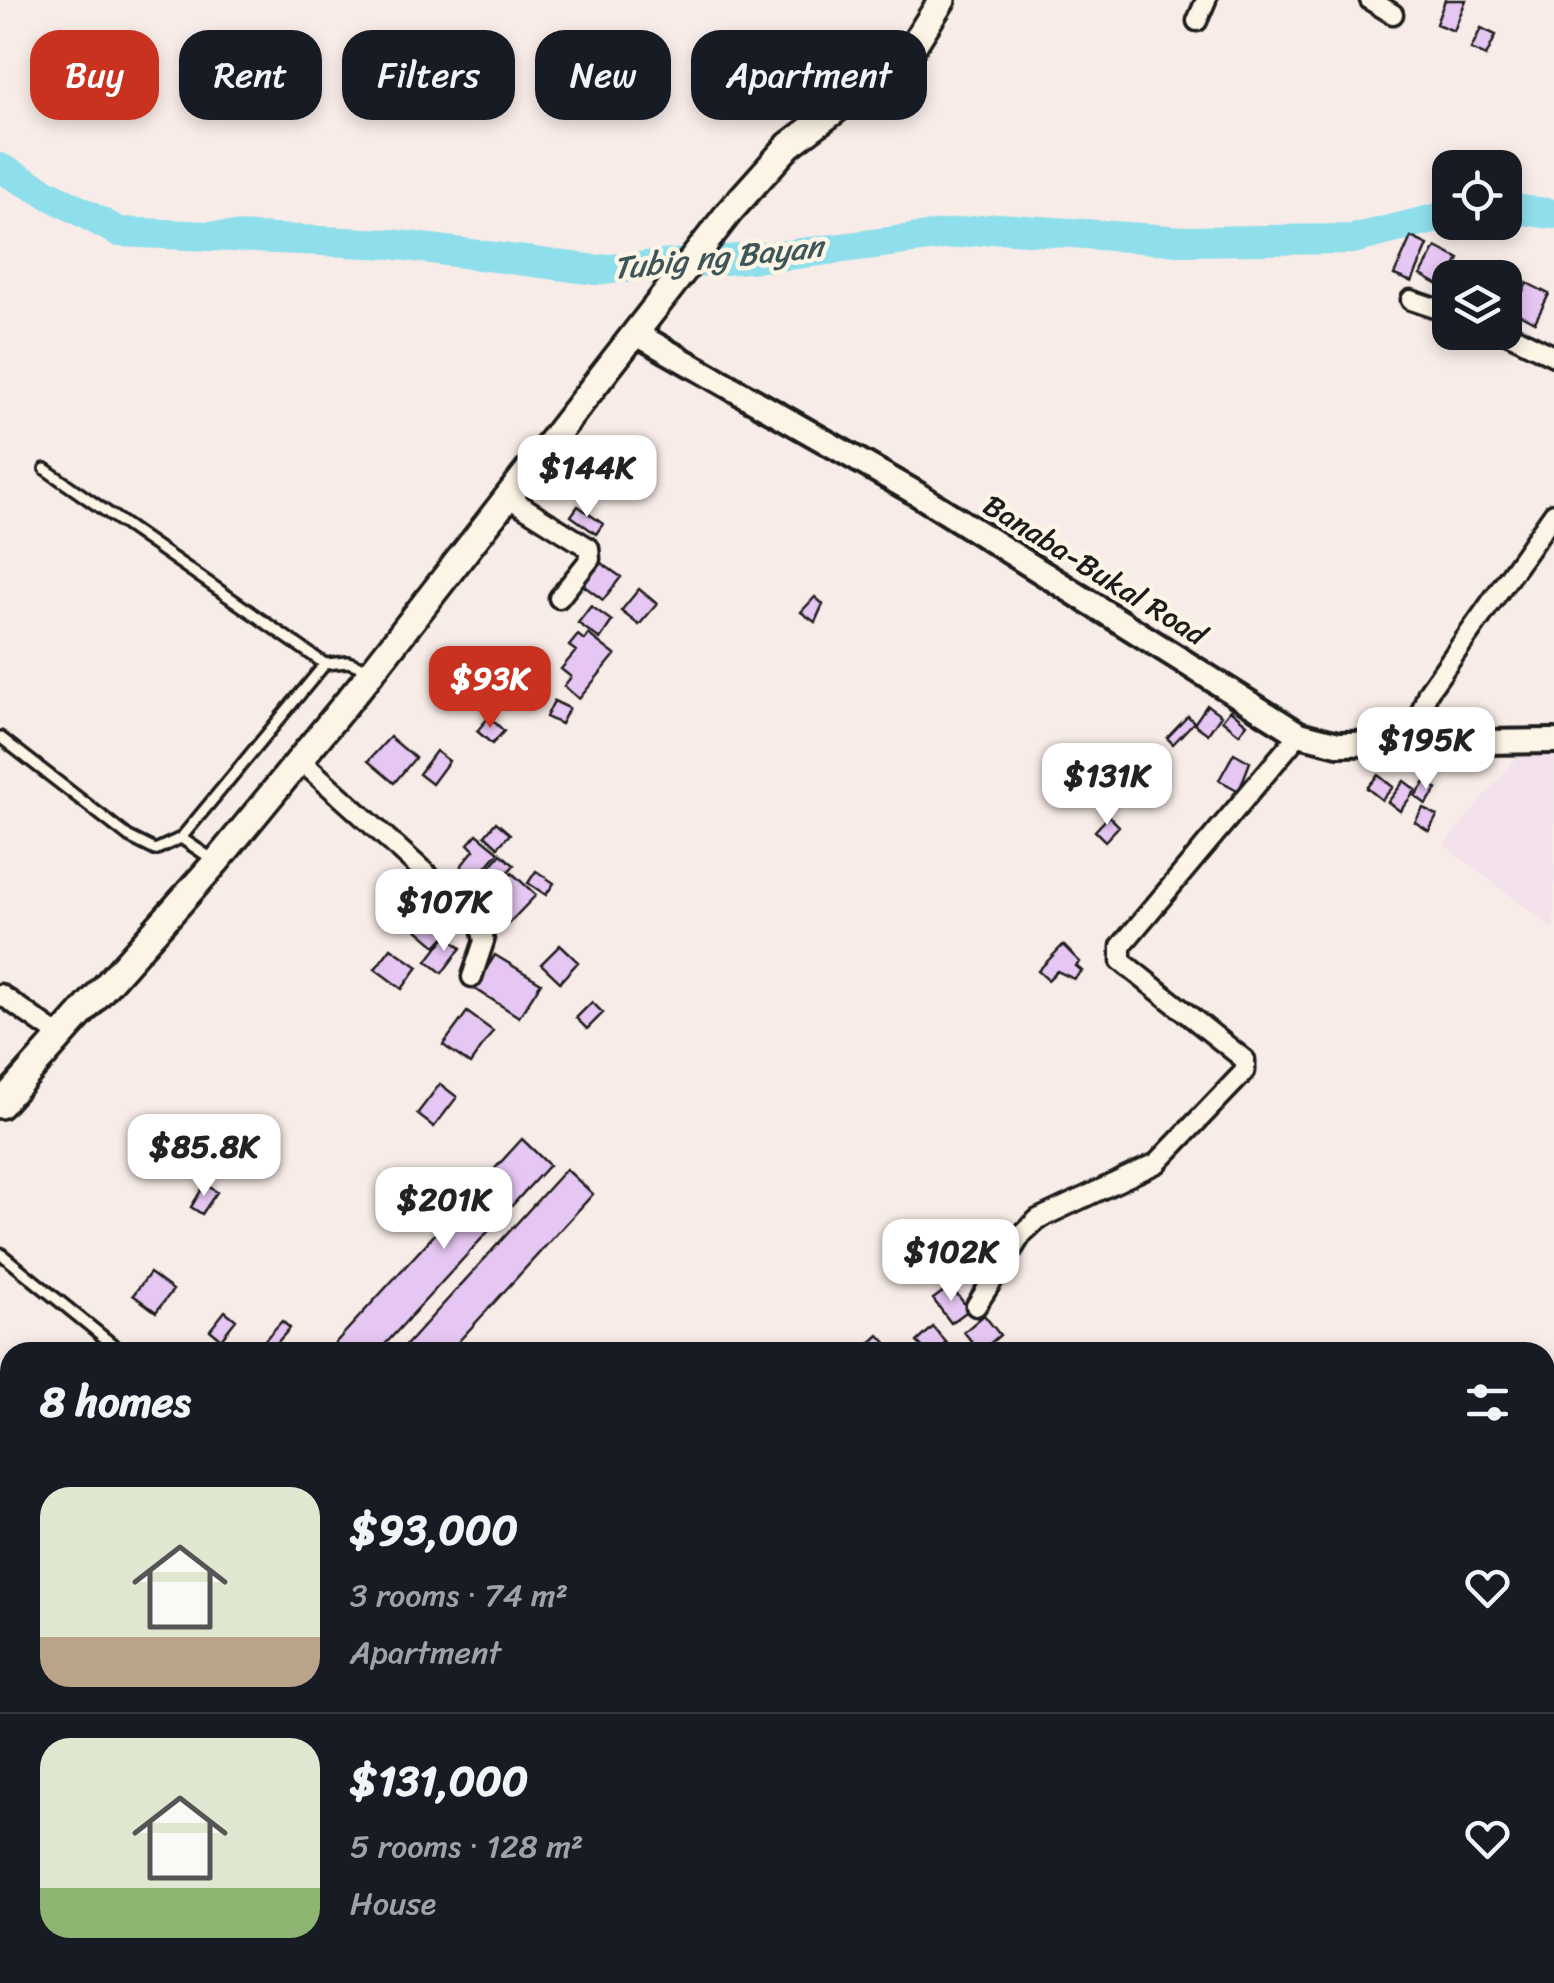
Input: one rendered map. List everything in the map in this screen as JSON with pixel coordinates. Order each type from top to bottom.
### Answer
[{"type":"main road","points":[[0,1105],[216,862],[300,760],[688,265],[789,145],[906,57],[942,0]]},
{"type":"street","points":[[1196,20],[1206,0]]},
{"type":"street","points":[[1370,0],[1393,14]]},
{"type":"street","points":[[1410,300],[1432,308]]},
{"type":"street","name":"Banaba-Bukal Road","points":[[636,333],[914,492],[1299,734],[1338,744],[1554,741]]},
{"type":"street","points":[[1522,340],[1554,356]]},
{"type":"street","points":[[506,496],[590,548],[590,559],[559,598]]},
{"type":"street","points":[[1410,744],[1428,692],[1554,513]]},
{"type":"street","points":[[976,1306],[1022,1234],[1038,1218],[1157,1163],[1244,1071],[1244,1060],[1121,962],[1121,946],[1299,734]]},
{"type":"street","points":[[300,760],[480,922],[484,941],[472,977]]},
{"type":"street","points":[[0,994],[61,1037]]},
{"type":"lane","points":[[45,469],[325,664],[348,662],[372,671]]},
{"type":"lane","points":[[0,737],[128,837],[155,850],[181,838],[325,664]]},
{"type":"lane","points":[[181,838],[216,862]]},
{"type":"lane","points":[[0,1253],[110,1342]]},
{"type":"shaded area","points":[[1554,753],[1554,929],[1444,845],[1519,755]]},
{"type":"building","points":[[1445,0],[1466,0],[1454,31],[1436,24]]},
{"type":"building","points":[[1481,28],[1496,35],[1486,56],[1471,49]]},
{"type":"building","points":[[1411,237],[1428,245],[1412,282],[1394,275]]},
{"type":"building","points":[[1436,247],[1459,259],[1432,260],[1432,281],[1421,275]]},
{"type":"building","points":[[1527,283],[1549,294],[1535,322],[1522,316],[1522,293]]},
{"type":"building","points":[[578,506],[603,524],[596,534],[571,516]]},
{"type":"building","points":[[597,560],[621,577],[603,600],[580,583]]},
{"type":"building","points":[[639,589],[657,604],[639,625],[621,611]]},
{"type":"building","points":[[815,597],[823,604],[815,622],[801,612]]},
{"type":"building","points":[[591,606],[612,621],[600,639],[578,623]]},
{"type":"building","points":[[588,634],[615,655],[579,699],[564,686],[571,677],[561,669],[576,651],[569,646],[578,635],[584,640]]},
{"type":"building","points":[[554,701],[569,708],[561,724],[546,717]]},
{"type":"building","points":[[1207,705],[1221,715],[1208,734],[1194,724]]},
{"type":"building","points":[[1230,710],[1247,724],[1239,734],[1222,720]]},
{"type":"building","points":[[1188,716],[1194,722],[1173,744],[1167,738]]},
{"type":"building","points":[[489,717],[504,731],[492,744],[477,731]]},
{"type":"building","points":[[390,737],[415,758],[394,783],[368,761]]},
{"type":"building","points":[[436,751],[449,761],[432,784],[419,774]]},
{"type":"building","points":[[1234,753],[1250,762],[1239,791],[1219,780]]},
{"type":"building","points":[[1378,775],[1393,787],[1382,800],[1367,788]]},
{"type":"building","points":[[1404,781],[1416,790],[1400,811],[1388,802]]},
{"type":"building","points":[[1426,781],[1437,789],[1426,804],[1415,796]]},
{"type":"building","points":[[1423,808],[1437,816],[1429,831],[1415,822]]},
{"type":"building","points":[[1109,816],[1119,826],[1105,841],[1095,831]]},
{"type":"building","points":[[496,822],[510,834],[498,847],[485,835]]},
{"type":"building","points":[[477,834],[499,852],[476,879],[461,866],[474,850],[468,844]]},
{"type":"building","points":[[501,854],[514,865],[492,891],[479,880]]},
{"type":"building","points":[[536,871],[554,883],[546,895],[528,883]]},
{"type":"building","points":[[512,873],[536,895],[509,923],[486,901]]},
{"type":"building","points":[[429,915],[449,932],[436,946],[416,929]]},
{"type":"building","points":[[446,936],[461,948],[442,973],[427,961]]},
{"type":"building","points":[[560,945],[578,962],[560,982],[541,964]]},
{"type":"building","points":[[1063,945],[1080,962],[1076,966],[1082,971],[1074,979],[1057,971],[1048,980],[1038,971]]},
{"type":"building","points":[[391,948],[418,967],[402,989],[375,969]]},
{"type":"building","points":[[495,955],[541,983],[519,1017],[474,988]]},
{"type":"building","points":[[592,1002],[603,1013],[587,1029],[576,1018]]},
{"type":"building","points":[[467,1012],[493,1031],[470,1064],[443,1045]]},
{"type":"building","points":[[440,1084],[457,1097],[434,1127],[417,1114]]},
{"type":"building","points":[[522,1139],[549,1165],[387,1342],[336,1342]]},
{"type":"building","points":[[566,1169],[593,1194],[458,1342],[409,1342]]},
{"type":"building","points":[[205,1184],[217,1192],[202,1214],[191,1207]]},
{"type":"building","points":[[150,1273],[173,1290],[156,1312],[133,1295]]},
{"type":"building","points":[[951,1286],[969,1310],[951,1323],[933,1299]]},
{"type":"building","points":[[225,1311],[236,1320],[221,1339],[210,1330]]},
{"type":"building","points":[[984,1315],[1000,1335],[992,1342],[972,1342],[964,1332]]},
{"type":"building","points":[[282,1321],[290,1328],[278,1342],[263,1342]]},
{"type":"building","points":[[933,1327],[946,1342],[917,1342]]},
{"type":"waterway","name":"Tubig ng Bayan","points":[[0,168],[119,232],[391,244],[596,270],[787,255],[999,228],[1185,241],[1353,239],[1432,219]]},
{"type":"waterway","name":"Tubig ng Bayan","points":[[1522,210],[1554,214]]}]
